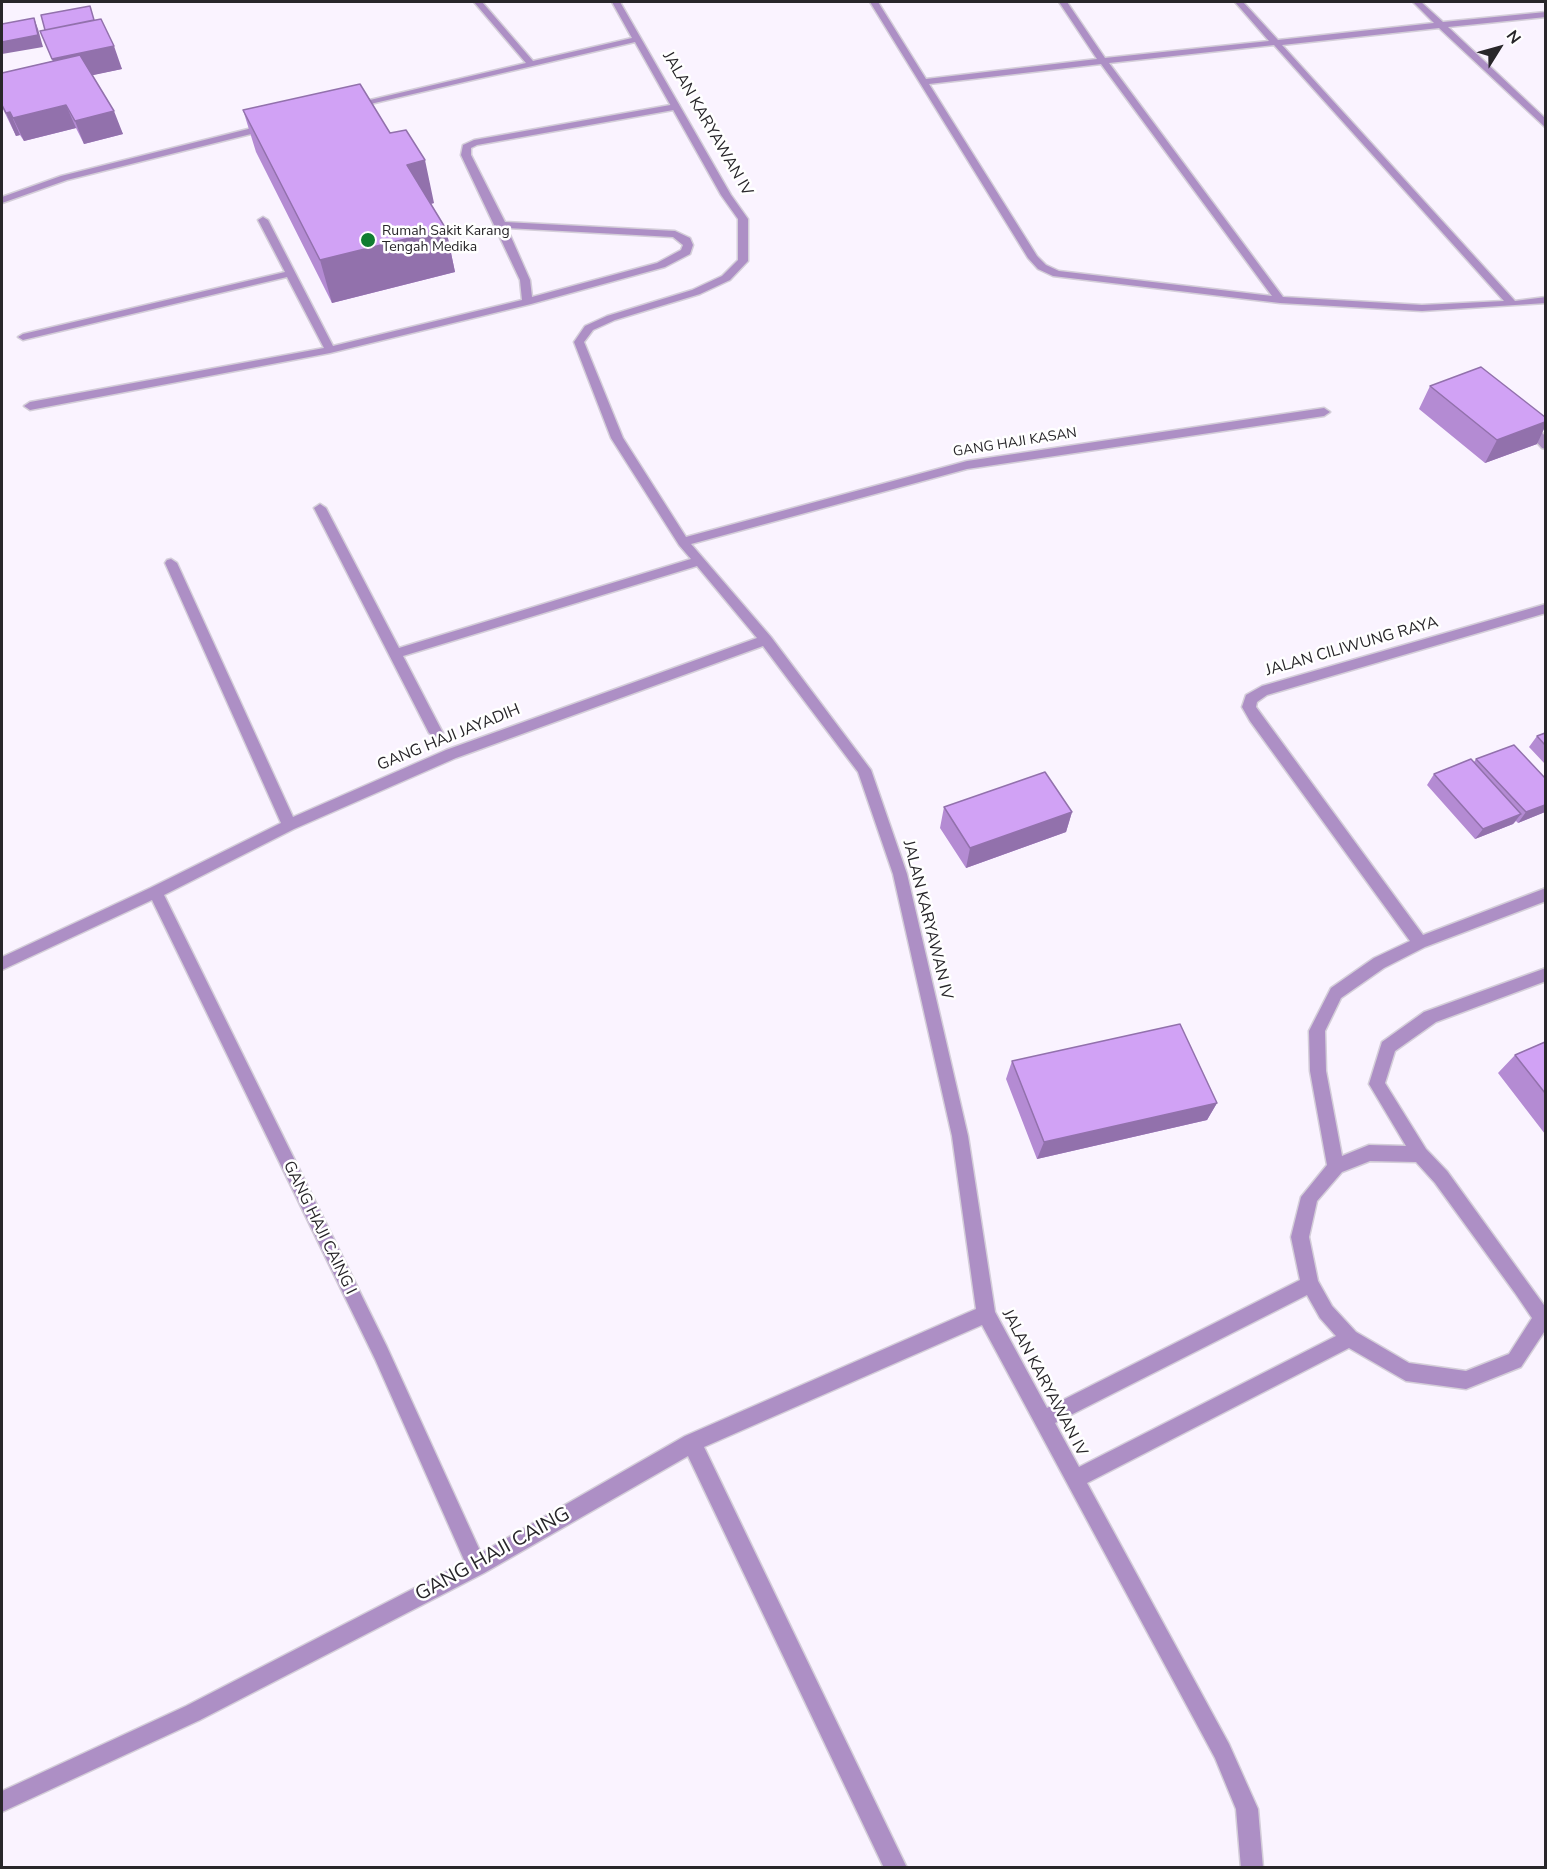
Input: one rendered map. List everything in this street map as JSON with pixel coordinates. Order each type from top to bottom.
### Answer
[{"type":"street","points":[[478,2],[532,65]]},
{"type":"street","name":"JALAN KARYAWAN IV","points":[[616,2],[742,219],[743,261],[726,278],[696,292],[611,318],[589,328],[579,342],[617,438],[683,542],[766,640],[864,770],[900,874],[960,1136],[986,1314],[1222,1751],[1247,1809],[1252,1868]]},
{"type":"street","points":[[873,2],[1033,258],[1042,267],[1058,274],[1280,300],[1422,308],[1512,304],[1545,300]]},
{"type":"street","points":[[1064,2],[1103,61],[1280,300]]},
{"type":"street","points":[[1239,2],[1512,304]]},
{"type":"street","points":[[1418,2],[1545,124]]},
{"type":"street","points":[[924,82],[1545,14]]},
{"type":"street","points":[[347,108],[638,39]]},
{"type":"street","points":[[526,302],[525,280],[466,155],[466,147],[676,107]]},
{"type":"street","points":[[2,200],[64,178],[278,124]]},
{"type":"street","points":[[263,220],[330,350]]},
{"type":"street","points":[[30,406],[330,350],[526,302],[661,265],[686,252],[688,245],[686,240],[675,234],[501,225]]},
{"type":"street","points":[[23,337],[289,274]]},
{"type":"street","name":"GANG HAJI KASAN","points":[[683,542],[967,465],[1324,412]]},
{"type":"street","points":[[1519,415],[1545,445]]},
{"type":"street","points":[[320,508],[397,653],[436,733]]},
{"type":"street","points":[[397,653],[700,561]]},
{"type":"street","points":[[171,563],[289,825]]},
{"type":"street","name":"JALAN CILIWUNG RAYA","points":[[1420,942],[1255,717],[1249,707],[1251,699],[1262,691],[1545,608]]},
{"type":"street","name":"GANG HAJI JAYADIH","points":[[2,964],[155,892],[289,825],[451,754],[766,640]]},
{"type":"street","name":"GANG HAJI CAING I","points":[[155,892],[381,1353],[477,1566]]},
{"type":"street","points":[[1336,1167],[1318,1071],[1317,1031],[1336,993],[1379,963],[1420,942],[1545,894]]},
{"type":"street","points":[[1420,1154],[1369,1153],[1336,1167],[1309,1197],[1300,1237],[1310,1284],[1326,1312],[1350,1338],[1406,1372],[1466,1380],[1515,1361],[1544,1321],[1441,1177],[1420,1154],[1377,1084],[1388,1047],[1430,1017],[1545,974]]},
{"type":"street","points":[[1044,1419],[1310,1284]]},
{"type":"street","name":"GANG HAJI CAING","points":[[2,1802],[193,1713],[477,1566],[692,1443],[986,1314]]},
{"type":"street","points":[[1075,1479],[1350,1338]]},
{"type":"street","points":[[692,1443],[896,1868]]},
{"type":"building","points":[[90,6],[94,20],[45,30],[41,15]]},
{"type":"building","points":[[34,18],[38,35],[2,42],[2,24]]},
{"type":"building","points":[[101,19],[114,46],[52,59],[40,31]]},
{"type":"building","points":[[80,55],[114,111],[75,121],[66,105],[13,118],[10,112],[6,113],[2,105],[2,73]]},
{"type":"building","name":"Rumah Sakit Karang Tengah Medika","points":[[360,84],[390,133],[406,130],[425,160],[407,165],[446,229],[320,260],[243,110]]},
{"type":"building","points":[[1481,367],[1545,417],[1545,422],[1497,440],[1430,386]]},
{"type":"building","points":[[1545,733],[1545,745],[1537,736]]},
{"type":"building","points":[[1514,745],[1545,778],[1545,805],[1526,812],[1476,759]]},
{"type":"building","points":[[1471,759],[1521,814],[1483,829],[1434,774]]},
{"type":"building","points":[[1045,772],[1072,812],[970,848],[944,807]]},
{"type":"building","points":[[1180,1024],[1217,1103],[1044,1142],[1012,1061]]},
{"type":"building","points":[[1545,1042],[1545,1093],[1515,1055]]},
{"type":"place","name":"Rumah Sakit Karang Tengah Medika","points":[[368,240]]}]
